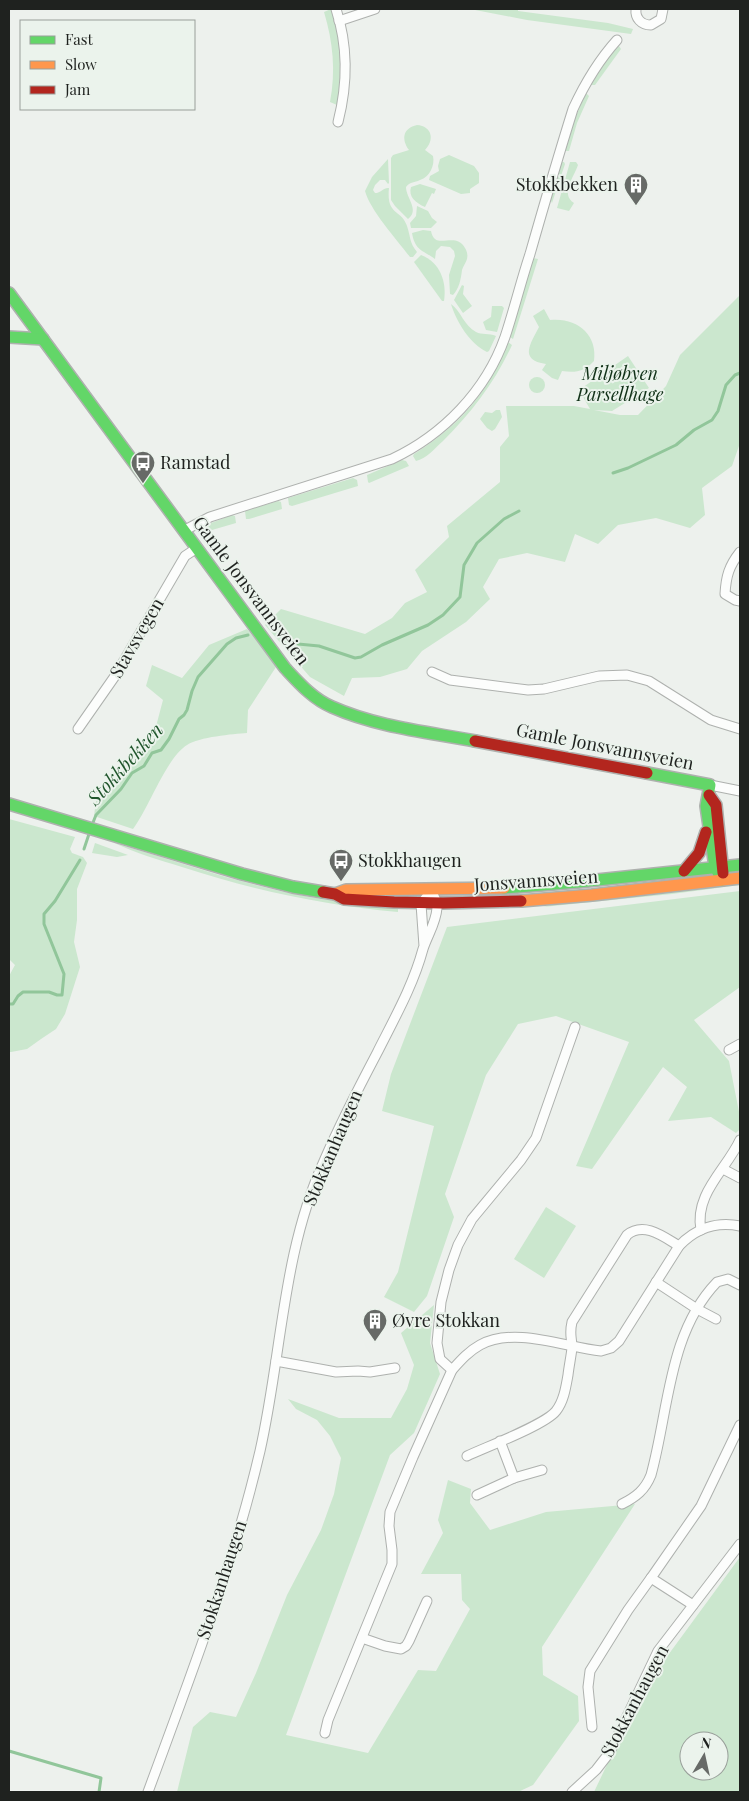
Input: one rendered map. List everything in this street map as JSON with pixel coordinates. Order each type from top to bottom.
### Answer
[{"type":"street","points":[[336,9],[344,43],[346,66],[345,86],[338,122]]},
{"type":"street","points":[[339,20],[375,9]]},
{"type":"street","points":[[636,9],[636,16],[639,20],[642,23],[651,25],[660,19],[663,9]]},
{"type":"street","points":[[185,530],[210,517],[406,453],[443,427],[469,400],[488,374],[505,338],[573,109],[598,62],[617,40]]},
{"type":"street","name":"Gamle Jonsvannsveien","points":[[9,294],[286,668],[306,690],[331,707],[387,724],[710,790]]},
{"type":"street","points":[[9,337],[43,339]]},
{"type":"street","name":"Stavsvegen","points":[[78,729],[115,676],[185,556],[197,548]]},
{"type":"street","points":[[740,552],[730,565],[725,583],[725,594],[740,601]]},
{"type":"street","points":[[432,672],[450,680],[528,690],[544,689],[599,676],[627,675],[657,686],[711,720],[740,729]]},
{"type":"street","points":[[710,790],[740,791]]},
{"type":"street","points":[[710,790],[706,806],[722,880]]},
{"type":"street","points":[[710,790],[716,805],[719,867]]},
{"type":"street","name":"Jonsvannsveien","points":[[9,804],[262,880],[334,894],[344,899],[421,904],[545,899],[740,878]]},
{"type":"street","points":[[684,871],[700,854],[709,826]]},
{"type":"street","name":"Jonsvannsveien","points":[[334,894],[346,890],[430,891],[524,888],[740,865]]},
{"type":"street","points":[[421,904],[430,891],[438,904]]},
{"type":"street","name":"Stokkanhaugen","points":[[421,904],[424,946]]},
{"type":"street","name":"Stokkanhaugen","points":[[148,1792],[215,1605],[248,1501],[271,1402],[295,1244],[319,1172],[341,1122],[406,997],[419,966],[424,946],[434,927],[438,904]]},
{"type":"street","points":[[452,1370],[440,1359],[437,1343],[441,1302],[458,1245],[472,1219],[521,1160],[536,1138],[576,1027]]},
{"type":"street","points":[[729,1050],[740,1044]]},
{"type":"street","points":[[701,1230],[700,1213],[703,1200],[740,1140]]},
{"type":"street","points":[[723,1169],[740,1178]]},
{"type":"street","points":[[325,1733],[328,1720],[392,1564],[389,1526],[390,1512],[452,1370],[474,1348],[489,1340],[498,1338],[524,1338],[601,1351],[606,1350],[615,1345],[679,1246],[701,1230],[722,1224],[740,1226]]},
{"type":"street","points":[[467,1456],[550,1417],[557,1410],[564,1393],[572,1346],[570,1334],[574,1316],[627,1235],[634,1230],[652,1231],[679,1246]]},
{"type":"street","points":[[622,1504],[639,1494],[651,1475],[671,1378],[684,1337],[697,1309],[717,1282],[728,1279],[740,1285]]},
{"type":"street","points":[[656,1282],[716,1319]]},
{"type":"street","points":[[276,1361],[336,1372],[370,1372],[395,1368]]},
{"type":"street","name":"Stokkanhaugen","points":[[592,1727],[588,1688],[590,1671],[628,1610],[701,1506],[740,1425]]},
{"type":"street","points":[[500,1440],[514,1478]]},
{"type":"street","points":[[477,1495],[514,1478],[542,1470]]},
{"type":"street","name":"Stokkanhaugen","points":[[572,1792],[596,1770],[610,1752],[658,1651],[740,1544]]},
{"type":"street","points":[[651,1578],[693,1605]]},
{"type":"street","points":[[362,1638],[401,1649],[409,1641],[427,1601]]},
{"type":"green space","points":[[331,9],[337,31],[342,69],[342,82],[337,105],[330,102],[333,57],[330,34],[324,12]]},
{"type":"green space","points":[[470,9],[518,9],[518,11],[608,23],[633,29],[631,34],[527,20]]},
{"type":"green space","points":[[619,46],[621,49],[595,85],[591,85],[606,60]]},
{"type":"green space","points":[[586,93],[589,96],[577,123],[569,151],[565,151],[572,125]]},
{"type":"green space","points":[[417,125],[429,131],[431,138],[425,150],[433,156],[433,163],[427,176],[406,187],[413,208],[413,212],[408,219],[391,200],[391,158],[393,155],[409,150],[404,138],[405,134],[412,126]]},
{"type":"green space","points":[[449,155],[474,166],[479,173],[479,183],[470,189],[470,193],[461,194],[429,180],[430,176],[439,171],[440,159]]},
{"type":"green space","points":[[388,159],[389,183],[385,180],[380,180],[373,190],[377,193],[389,188],[392,208],[405,221],[411,243],[417,252],[413,257],[410,257],[384,225],[372,207],[365,191],[372,177]]},
{"type":"green space","points":[[561,162],[565,164],[552,203],[550,199]]},
{"type":"green space","points":[[570,162],[576,162],[578,165],[568,190],[568,195],[574,203],[569,211],[557,208]]},
{"type":"green space","points":[[420,184],[436,189],[425,207],[416,202],[410,191],[411,187]]},
{"type":"green space","points":[[417,206],[428,211],[437,222],[431,228],[411,228],[410,223],[416,216]]},
{"type":"green space","points":[[423,230],[431,231],[433,237],[437,240],[451,240],[461,243],[466,250],[467,259],[458,287],[453,295],[450,294],[449,275],[455,256],[454,251],[450,247],[441,246],[436,251],[435,259],[423,252],[417,247],[412,233]]},
{"type":"green space","points":[[421,255],[433,262],[441,274],[445,294],[444,301],[442,301],[414,262]]},
{"type":"green space","points":[[533,258],[538,259],[513,339],[510,337]]},
{"type":"green space","points":[[462,285],[464,286],[463,294],[472,306],[463,313],[454,300]]},
{"type":"green space","name":"Miljøbyen Parsellhage","points":[[740,295],[740,443],[732,466],[702,488],[705,515],[690,528],[656,518],[618,525],[598,544],[575,534],[565,562],[527,553],[499,559],[483,587],[490,599],[466,622],[422,651],[407,669],[380,677],[352,678],[344,696],[310,677],[265,625],[281,609],[365,634],[392,618],[405,603],[427,592],[415,570],[449,537],[447,526],[500,482],[500,447],[509,436],[506,406],[574,406],[590,409],[579,390],[628,356],[649,388],[612,411],[594,410],[620,415],[638,415],[666,386],[680,355]]},
{"type":"green space","points":[[451,304],[472,329],[478,333],[496,336],[489,351],[487,352],[469,338],[456,318]]},
{"type":"green space","points":[[492,306],[502,306],[504,308],[497,332],[486,330],[483,322],[491,317]]},
{"type":"green space","points":[[544,309],[550,320],[568,321],[583,329],[589,335],[594,351],[594,361],[590,365],[579,371],[562,371],[558,380],[542,370],[546,364],[532,359],[529,355],[530,345],[539,327],[533,316]]},
{"type":"green space","points":[[508,342],[512,345],[505,359],[473,408],[434,450],[416,461],[413,456],[414,454],[455,423],[480,395]]},
{"type":"green space","points":[[537,377],[545,385],[537,393],[529,385]]},
{"type":"green space","points":[[500,410],[502,417],[492,431],[480,419],[485,412],[492,413]]},
{"type":"green space","points":[[402,460],[406,461],[409,466],[368,482],[367,475]]},
{"type":"green space","points":[[353,478],[357,480],[358,486],[292,506],[289,505],[288,498]]},
{"type":"green space","points":[[278,501],[281,502],[282,509],[246,519],[245,511]]},
{"type":"green space","points":[[232,515],[235,516],[236,523],[212,530],[206,527],[206,525]]},
{"type":"green space","points":[[247,629],[276,667],[248,710],[247,733],[225,735],[192,742],[179,751],[133,829],[94,816],[96,801],[114,784],[127,762],[154,734],[163,700],[146,686],[152,665],[182,678],[209,645]]},
{"type":"green space","points":[[9,819],[75,837],[70,849],[72,853],[83,857],[87,863],[77,889],[77,920],[74,942],[80,967],[65,1014],[56,1029],[27,1049],[11,1052],[9,1052],[9,976],[15,965],[9,959]]},
{"type":"green space","points":[[95,843],[128,855],[117,857],[92,853]]},
{"type":"green space","points":[[114,843],[261,886],[321,899],[398,906],[398,912],[316,901],[262,890],[165,862]]},
{"type":"green space","points":[[740,881],[740,885],[672,894],[543,907],[561,902]]},
{"type":"green space","points":[[740,891],[740,987],[694,1020],[729,1061],[740,1117],[740,1129],[736,1133],[711,1117],[668,1121],[687,1087],[663,1067],[592,1169],[576,1166],[629,1042],[556,1016],[518,1024],[486,1075],[445,1194],[454,1217],[427,1296],[414,1312],[384,1297],[398,1272],[434,1126],[382,1111],[391,1074],[447,927]]},
{"type":"green space","points":[[546,1207],[576,1226],[544,1278],[514,1259]]},
{"type":"green space","points":[[434,1305],[430,1343],[440,1374],[414,1433],[390,1455],[286,1735],[368,1753],[418,1670],[436,1671],[470,1609],[462,1600],[461,1574],[421,1574],[443,1533],[438,1520],[448,1480],[471,1489],[470,1503],[490,1530],[546,1512],[635,1504],[542,1647],[543,1675],[578,1696],[579,1721],[533,1785],[518,1792],[177,1792],[193,1727],[210,1712],[236,1717],[287,1595],[321,1530],[334,1494],[341,1458],[330,1436],[317,1420],[296,1409],[288,1399],[339,1418],[391,1418],[407,1389],[414,1365],[401,1333]]},
{"type":"green space","points":[[740,1557],[740,1792],[594,1792],[623,1731],[652,1677]]},
{"type":"waterway","name":"Stokkbekken","points":[[613,473],[628,468],[676,445],[694,430],[712,420],[718,411],[726,385],[735,375],[740,373]]},
{"type":"waterway","name":"Stokkbekken","points":[[279,635],[298,644],[319,646],[355,658],[361,657],[382,645],[428,625],[443,615],[460,597],[464,565],[477,543],[504,519],[519,511]]},
{"type":"waterway","name":"Stokkbekken","points":[[92,825],[96,815],[121,789],[132,773],[144,766],[152,753],[161,750],[169,739],[179,719],[187,710],[198,677],[227,644],[236,638],[248,635]]},
{"type":"waterway","name":"Stokkbekken","points":[[84,849],[90,831]]},
{"type":"waterway","name":"Stokkbekken","points":[[9,1004],[13,1004],[23,992],[49,992],[62,995],[64,974],[44,924],[44,914],[55,901],[80,860]]},
{"type":"waterway","points":[[9,1751],[101,1778],[99,1792]]},
{"type":"traffic: fast","points":[[9,293],[285,668],[301,685],[325,704],[349,714],[403,728],[475,741]]},
{"type":"traffic: fast","points":[[9,337],[43,339]]},
{"type":"traffic: fast","points":[[647,773],[710,785],[706,806],[715,867],[722,880]]},
{"type":"traffic: fast","points":[[9,804],[242,874],[293,887],[323,892]]},
{"type":"traffic: fast","points":[[504,888],[740,865]]},
{"type":"traffic: slow","points":[[521,901],[740,878]]},
{"type":"traffic: slow","points":[[335,894],[346,890],[504,888]]},
{"type":"traffic: jam","points":[[475,741],[647,773]]},
{"type":"traffic: jam","points":[[709,795],[716,805],[723,873]]},
{"type":"traffic: jam","points":[[684,871],[699,853],[706,832]]},
{"type":"traffic: jam","points":[[323,892],[335,894],[344,899],[394,902],[521,901]]},
{"type":"place","name":"Stokkbekken","points":[[636,206]]},
{"type":"place","name":"Ramstad","points":[[143,484]]},
{"type":"place","name":"Stokkhaugen","points":[[341,882]]},
{"type":"place","name":"Øvre Stokkan","points":[[375,1342]]}]
